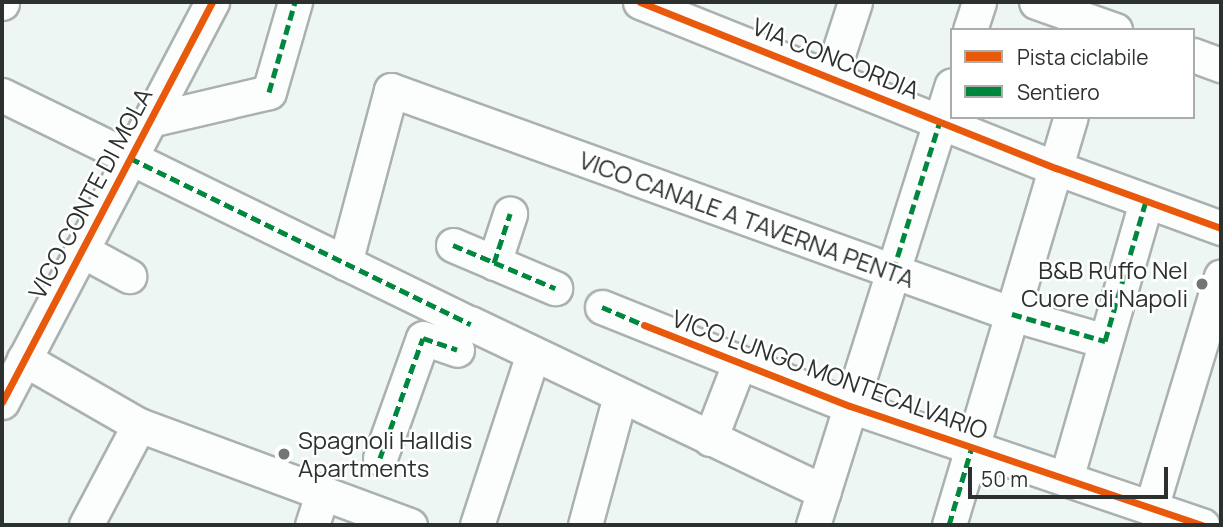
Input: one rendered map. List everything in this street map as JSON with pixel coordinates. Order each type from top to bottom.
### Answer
[{"type":"street","name":"VICO CONTE DI MOLA","points":[[2,402],[212,2]]},
{"type":"street","points":[[150,120],[269,92],[295,2]]},
{"type":"street","name":"VIA CONCORDIA","points":[[640,2],[1056,168],[1221,228]]},
{"type":"street","points":[[831,76],[855,2]]},
{"type":"street","points":[[971,28],[979,2]]},
{"type":"street","points":[[1036,2],[1104,21]]},
{"type":"street","points":[[1195,56],[1221,65]]},
{"type":"street","name":"VICO CANALE A TAVERNA PENTA","points":[[345,263],[391,90],[1012,314],[1105,341]]},
{"type":"street","points":[[813,525],[950,91]]},
{"type":"street","points":[[2,95],[345,263],[466,332],[533,354],[824,492]]},
{"type":"street","points":[[949,525],[1070,119]]},
{"type":"street","points":[[1066,479],[1146,201]]},
{"type":"street","points":[[494,264],[510,214]]},
{"type":"street","points":[[453,245],[555,288]]},
{"type":"street","points":[[81,250],[129,275]]},
{"type":"street","points":[[1151,508],[1221,276]]},
{"type":"street","name":"VICO LUNGO MONTECALVARIO","points":[[601,307],[738,364],[850,406],[1202,525]]},
{"type":"street","points":[[380,458],[423,338],[466,332]]},
{"type":"street","points":[[477,525],[533,354]]},
{"type":"street","points":[[24,359],[139,425],[410,525]]},
{"type":"street","points":[[710,439],[738,364]]},
{"type":"street","points":[[585,525],[621,396]]},
{"type":"street","points":[[86,525],[139,425]]},
{"type":"street","points":[[312,525],[323,494]]},
{"type":"marked path","points":[[269,92],[295,2]]},
{"type":"marked path","points":[[893,271],[940,121]]},
{"type":"marked path","points":[[130,158],[471,324]]},
{"type":"marked path","points":[[1012,314],[1105,341],[1146,201]]},
{"type":"marked path","points":[[494,263],[510,214]]},
{"type":"marked path","points":[[453,245],[555,288]]},
{"type":"marked path","points":[[602,307],[644,325]]},
{"type":"marked path","points":[[380,458],[423,338],[457,350]]},
{"type":"marked path","points":[[949,525],[972,447]]},
{"type":"cycle path","points":[[2,402],[212,2]]},
{"type":"cycle path","points":[[640,2],[1056,168],[1221,228]]},
{"type":"cycle path","points":[[644,325],[850,406],[1202,525]]},
{"type":"place","name":"B&B Ruffo Nel Cuore di Napoli","points":[[1202,284]]},
{"type":"place","name":"Spagnoli Halldis Apartments","points":[[284,454]]}]
